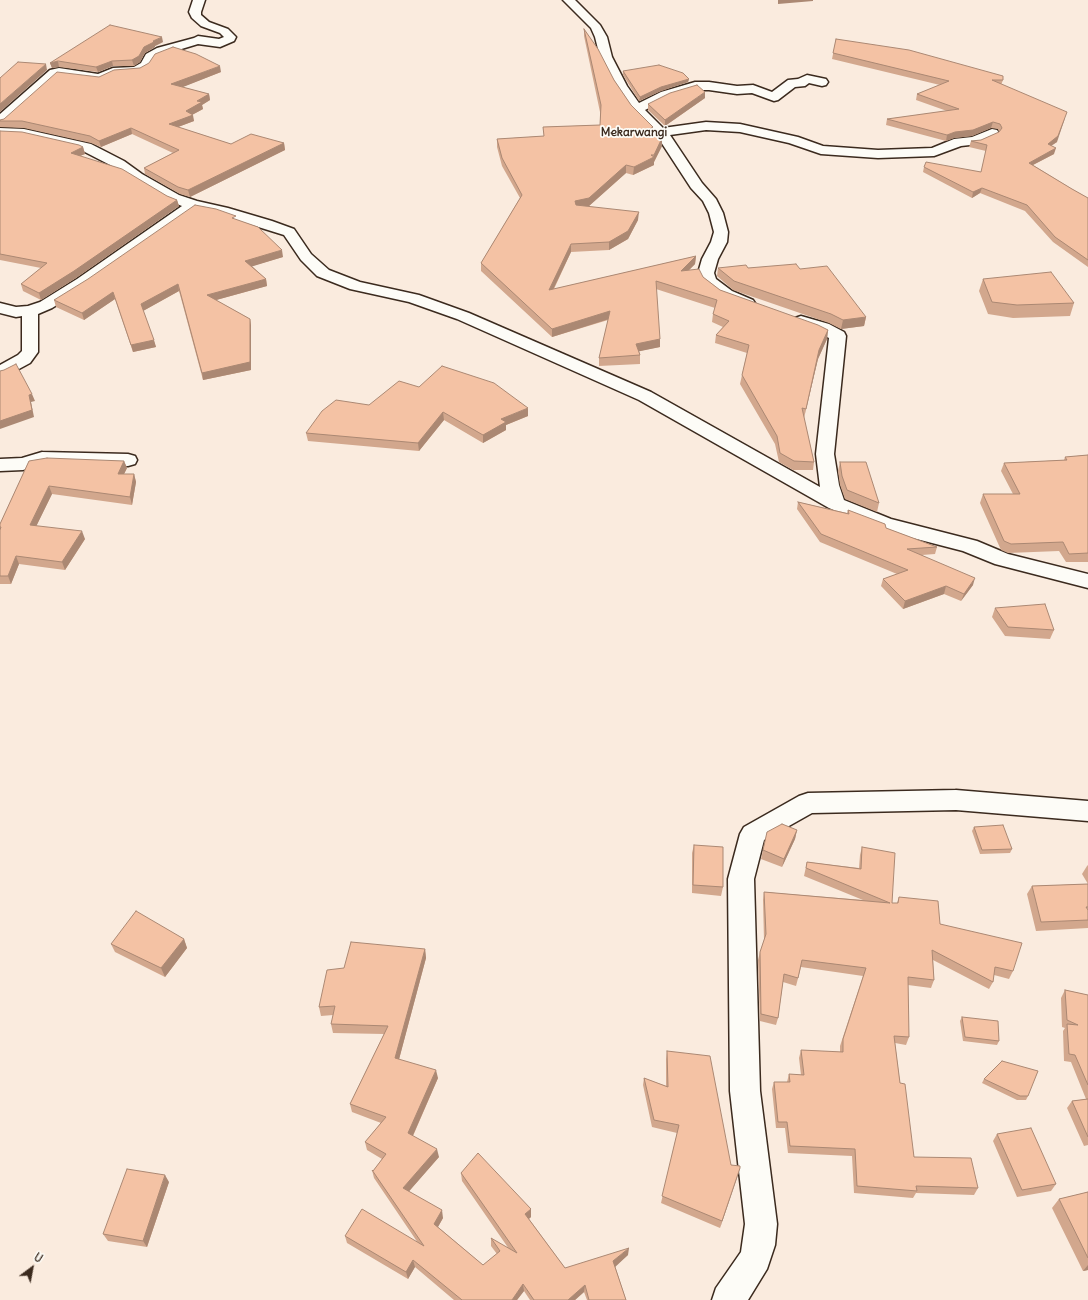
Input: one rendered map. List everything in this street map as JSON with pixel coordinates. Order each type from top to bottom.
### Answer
[{"type":"street","points":[[0,121],[54,73],[60,72],[100,78],[113,72],[138,70],[146,65],[150,57],[160,51],[198,40],[220,43],[230,39],[230,36],[224,31],[205,24],[196,16],[195,12],[199,0]]},
{"type":"street","points":[[569,0],[596,27],[601,38],[606,57],[637,109],[666,139],[684,164],[696,186],[709,199],[716,212],[721,232],[719,242],[710,259],[706,272],[709,281],[726,294],[762,308]]},
{"type":"street","points":[[637,109],[664,95],[695,86],[709,86],[737,90],[753,89],[774,97],[792,83],[801,83],[807,79],[822,82]]},
{"type":"street","points":[[659,133],[706,126],[740,128],[793,140],[821,150],[878,154],[934,152],[959,142],[974,141],[992,133]]},
{"type":"street","points":[[0,132],[24,133],[68,142],[86,148],[119,164],[137,177],[174,198],[193,205],[223,211],[268,224],[289,232],[306,257],[323,273],[356,286],[413,298],[463,316],[645,396],[836,504],[885,524],[970,546],[1002,559],[1088,581]]},
{"type":"street","points":[[0,308],[16,312],[30,311],[46,304],[83,282],[193,205]]},
{"type":"street","points":[[0,372],[24,359],[30,352],[30,311]]},
{"type":"street","points":[[788,317],[823,328],[838,336],[825,454],[829,485],[836,504]]},
{"type":"street","points":[[0,465],[23,464],[42,458],[128,460]]},
{"type":"street","points":[[728,1300],[756,1258],[761,1224],[745,1091],[741,879],[753,834],[808,803],[956,800],[1088,811]]},
{"type":"building","points":[[110,25],[162,37],[144,47],[139,56],[132,60],[112,61],[96,67],[58,61],[50,63]]},
{"type":"building","points":[[584,29],[598,49],[614,80],[631,105],[653,127],[645,132],[662,138],[654,155],[651,155],[654,157],[634,167],[626,165],[589,198],[575,201],[576,205],[639,212],[628,231],[609,242],[571,244],[549,290],[696,256],[681,271],[699,269],[703,277],[720,290],[818,325],[828,330],[819,350],[806,409],[802,408],[814,462],[794,461],[780,453],[777,436],[742,375],[749,345],[716,335],[729,321],[713,314],[717,300],[656,281],[660,339],[636,344],[640,355],[599,358],[610,311],[552,329],[481,263],[522,195],[502,158],[497,139],[544,136],[543,127],[600,125],[601,105]]},
{"type":"building","points":[[836,39],[909,50],[1003,76],[1003,80],[992,80],[1067,112],[1058,136],[1048,144],[1056,148],[1029,163],[1088,198],[1088,260],[1055,237],[1027,205],[982,188],[973,192],[924,167],[926,162],[981,172],[987,145],[971,141],[981,140],[999,132],[1002,128],[1000,124],[993,122],[973,130],[955,132],[947,135],[887,119],[959,109],[917,94],[949,81],[833,53]]},
{"type":"building","points":[[173,47],[196,54],[220,66],[171,84],[209,94],[197,101],[202,102],[186,111],[193,115],[169,124],[231,144],[251,134],[284,143],[188,190],[178,187],[144,168],[179,150],[131,128],[99,141],[90,136],[22,121],[0,121],[57,72],[99,77],[114,70],[140,68],[149,63],[155,54]]},
{"type":"building","points":[[18,62],[46,64],[0,104],[0,78]]},
{"type":"building","points":[[659,65],[683,73],[689,79],[661,87],[640,97],[623,71]]},
{"type":"building","points":[[697,85],[705,92],[665,120],[648,104],[670,93]]},
{"type":"building","points":[[0,131],[22,132],[79,145],[83,147],[71,153],[122,169],[167,196],[177,200],[74,271],[39,293],[21,284],[47,263],[0,254]]},
{"type":"building","points":[[195,205],[216,209],[236,216],[232,218],[258,227],[282,250],[245,261],[266,279],[207,295],[250,319],[250,362],[202,373],[178,284],[141,304],[154,340],[131,345],[113,292],[82,313],[54,300],[88,279]]},
{"type":"building","points":[[796,264],[800,269],[827,266],[866,317],[843,320],[831,314],[734,281],[718,268],[746,265],[748,268]]},
{"type":"building","points":[[1051,272],[1074,303],[1017,305],[992,302],[983,279]]},
{"type":"building","points":[[16,364],[32,394],[29,395],[32,410],[0,421],[0,371]]},
{"type":"building","points":[[442,366],[494,383],[528,408],[501,419],[506,422],[483,435],[443,412],[418,443],[306,433],[322,411],[336,400],[369,405],[399,381],[419,387]]},
{"type":"building","points":[[1088,455],[1088,553],[1069,554],[1063,542],[1011,544],[1004,541],[983,494],[1020,494],[1004,463],[1067,460],[1065,457]]},
{"type":"building","points":[[47,458],[124,461],[118,474],[134,474],[130,497],[49,486],[30,525],[82,531],[62,562],[16,556],[8,576],[0,576],[0,524],[29,461]]},
{"type":"building","points":[[840,462],[866,462],[879,503],[847,490],[842,476]]},
{"type":"building","points":[[798,502],[849,514],[848,510],[885,524],[886,528],[937,547],[907,549],[975,578],[964,594],[946,586],[905,601],[883,579],[908,570],[821,534]]},
{"type":"building","points":[[1045,604],[1054,630],[1008,627],[995,608]]},
{"type":"building","points":[[782,824],[797,830],[784,859],[763,850],[767,832]]},
{"type":"building","points":[[1003,825],[1012,849],[982,850],[974,827]]},
{"type":"building","points":[[694,845],[723,847],[723,887],[693,885]]},
{"type":"building","points":[[862,847],[895,853],[892,903],[898,903],[899,897],[938,901],[940,924],[1022,943],[1013,971],[995,967],[993,982],[932,950],[934,980],[908,977],[909,1037],[894,1036],[900,1083],[905,1084],[914,1157],[971,1158],[978,1188],[916,1186],[917,1191],[857,1186],[855,1149],[790,1146],[787,1122],[778,1122],[774,1082],[790,1082],[789,1074],[804,1075],[801,1050],[843,1052],[843,1039],[866,968],[802,960],[798,978],[784,974],[778,1018],[761,1014],[760,952],[766,934],[764,892],[890,903],[806,868],[807,862],[861,869]]},
{"type":"building","points":[[1088,884],[1088,907],[1086,907],[1088,910],[1088,920],[1041,922],[1032,886]]},
{"type":"building","points":[[136,911],[184,939],[161,968],[111,944]]},
{"type":"building","points":[[351,942],[425,949],[395,1058],[436,1070],[408,1133],[437,1149],[403,1188],[442,1210],[434,1224],[483,1265],[500,1251],[491,1238],[517,1253],[461,1173],[478,1153],[531,1209],[525,1214],[565,1268],[629,1248],[613,1261],[626,1300],[589,1300],[585,1285],[568,1300],[534,1300],[523,1284],[512,1300],[462,1300],[413,1260],[406,1272],[345,1236],[362,1209],[424,1246],[372,1170],[373,1171],[386,1154],[365,1142],[386,1117],[350,1104],[388,1026],[331,1024],[335,1006],[319,1007],[327,970],[344,968]]},
{"type":"building","points":[[1065,990],[1088,995],[1088,1085],[1075,1055],[1069,1054],[1067,1024],[1078,1025],[1067,1020]]},
{"type":"building","points":[[962,1017],[998,1021],[999,1041],[965,1037]]},
{"type":"building","points":[[667,1051],[710,1056],[731,1165],[740,1166],[722,1221],[662,1196],[679,1125],[654,1120],[644,1078],[668,1087]]},
{"type":"building","points":[[1002,1061],[1038,1071],[1028,1096],[1020,1096],[984,1079]]},
{"type":"building","points":[[1088,1099],[1088,1137],[1072,1101]]},
{"type":"building","points":[[1031,1128],[1056,1184],[1022,1190],[997,1134]]},
{"type":"building","points":[[127,1169],[165,1175],[143,1241],[103,1234]]},
{"type":"building","points":[[1088,1192],[1088,1258],[1059,1199]]},
{"type":"district","name":"Mekarwangi","points":[[634,133]]}]
